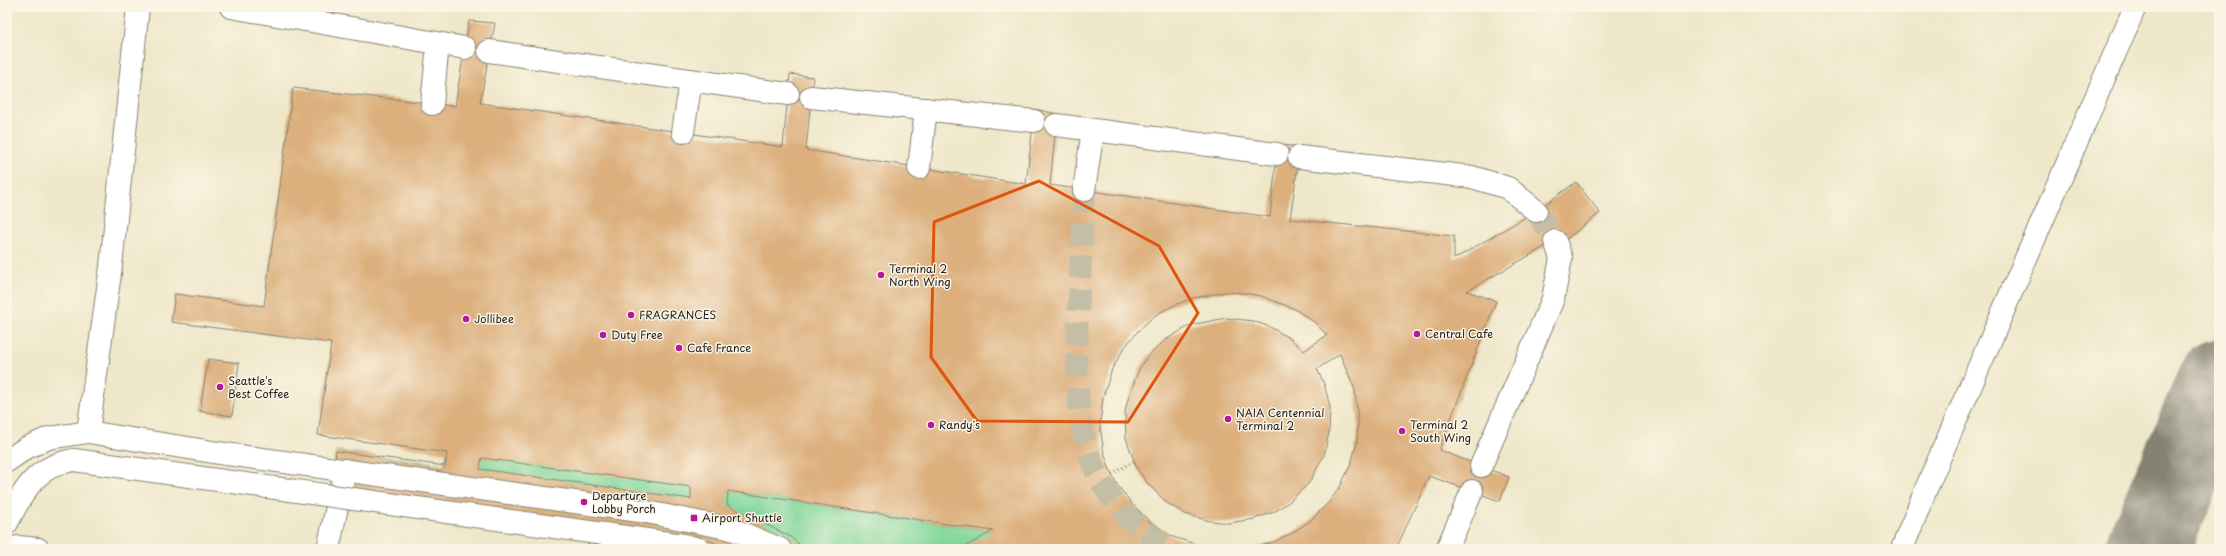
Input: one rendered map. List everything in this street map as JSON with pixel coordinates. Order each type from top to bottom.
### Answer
[{"type":"main road","points":[[88,432],[111,266],[138,7]]},
{"type":"main road","points":[[231,7],[465,48]]},
{"type":"main road","points":[[1902,549],[1926,489],[2134,7]]},
{"type":"main road","points":[[432,104],[438,44]]},
{"type":"main road","points":[[489,51],[788,94]]},
{"type":"main road","points":[[683,132],[691,80]]},
{"type":"main road","points":[[811,97],[1034,121]]},
{"type":"main road","points":[[919,168],[926,109]]},
{"type":"main road","points":[[1056,125],[1278,154]]},
{"type":"main road","points":[[1084,190],[1093,130]]},
{"type":"main road","points":[[1299,157],[1472,177],[1508,188],[1536,211]]},
{"type":"main road","points":[[1481,466],[1553,299],[1561,258],[1555,241]]},
{"type":"main road","points":[[7,461],[26,448],[49,438],[88,432],[646,512],[732,529],[743,542],[780,549]]},
{"type":"main road","points":[[7,523],[30,482],[44,470],[58,463],[74,460],[683,545],[699,549]]},
{"type":"main road","points":[[328,549],[345,470]]},
{"type":"main road","points":[[1447,549],[1472,491]]},
{"type":"main road","points":[[12,549],[18,547],[38,549]]},
{"type":"path","points":[[1112,474],[1134,462]]},
{"type":"highlighted area","points":[[1039,181],[1159,246],[1198,313],[1128,422],[977,421],[931,357],[934,222]]},
{"type":"green space","name":"Departure Lobby Porch","points":[[336,451],[445,465],[447,453],[728,491],[993,531],[1000,549],[731,549],[710,541],[675,535],[331,488]]},
{"type":"building","name":"Terminal 2 North Wing","points":[[469,21],[495,23],[480,103],[783,147],[790,74],[813,77],[806,150],[1026,184],[1035,109],[1057,114],[1050,185],[1270,217],[1278,145],[1299,147],[1299,157],[1290,219],[1454,236],[1454,259],[1536,211],[1576,182],[1600,213],[1559,245],[1555,241],[1467,291],[1496,301],[1439,450],[1509,477],[1500,501],[1429,476],[1396,549],[1248,549],[1271,543],[1292,533],[1310,521],[1329,502],[1340,487],[1351,464],[1357,442],[1358,420],[1355,390],[1340,354],[1317,369],[1324,384],[1330,407],[1329,432],[1324,455],[1309,483],[1289,502],[1274,512],[1254,519],[1229,523],[1210,521],[1185,514],[1167,503],[1148,484],[1137,469],[1126,438],[1125,412],[1139,369],[1147,357],[1165,340],[1191,325],[1226,318],[1253,321],[1270,327],[1291,339],[1304,351],[1327,335],[1314,322],[1295,309],[1261,296],[1245,293],[1225,292],[1193,298],[1172,306],[1154,316],[1138,331],[1124,348],[1112,369],[1103,397],[1100,424],[1103,448],[1108,465],[1116,483],[1132,504],[1150,522],[1173,537],[1211,549],[961,549],[993,531],[728,491],[727,505],[789,536],[805,549],[731,549],[710,541],[675,535],[331,488],[336,451],[445,466],[447,453],[318,435],[331,343],[171,322],[175,294],[264,306],[293,88],[455,106]],"holes":[[[482,458],[691,487],[691,499],[480,469]]]},
{"type":"building","name":"Seattle's Best Coffee","points":[[208,359],[239,363],[232,416],[200,411]]},
{"type":"taxiway","points":[[2147,549],[2219,381]]},
{"type":"tunnel","points":[[1084,190],[1077,348],[1079,408],[1084,436],[1093,464],[1105,489],[1124,513],[1148,534],[1174,549]]},
{"type":"tunnel","points":[[1536,211],[1555,241]]},
{"type":"place","name":"Terminal 2 North Wing","points":[[881,275]]},
{"type":"place","name":"FRAGRANCES","points":[[631,315]]},
{"type":"place","name":"Jollibee","points":[[466,319]]},
{"type":"place","name":"Central Cafe","points":[[1417,334]]},
{"type":"place","name":"Duty Free","points":[[603,335]]},
{"type":"place","name":"Cafe France","points":[[679,348]]},
{"type":"place","name":"Seattle's Best Coffee","points":[[220,387]]},
{"type":"place","name":"NAIA Centennial Terminal 2","points":[[1228,419]]},
{"type":"place","name":"Randy's","points":[[931,425]]},
{"type":"place","name":"Terminal 2 South Wing","points":[[1402,431]]},
{"type":"place","name":"Departure Lobby Porch","points":[[584,502]]},
{"type":"place","name":"Airport Shuttle","points":[[694,518]]}]
